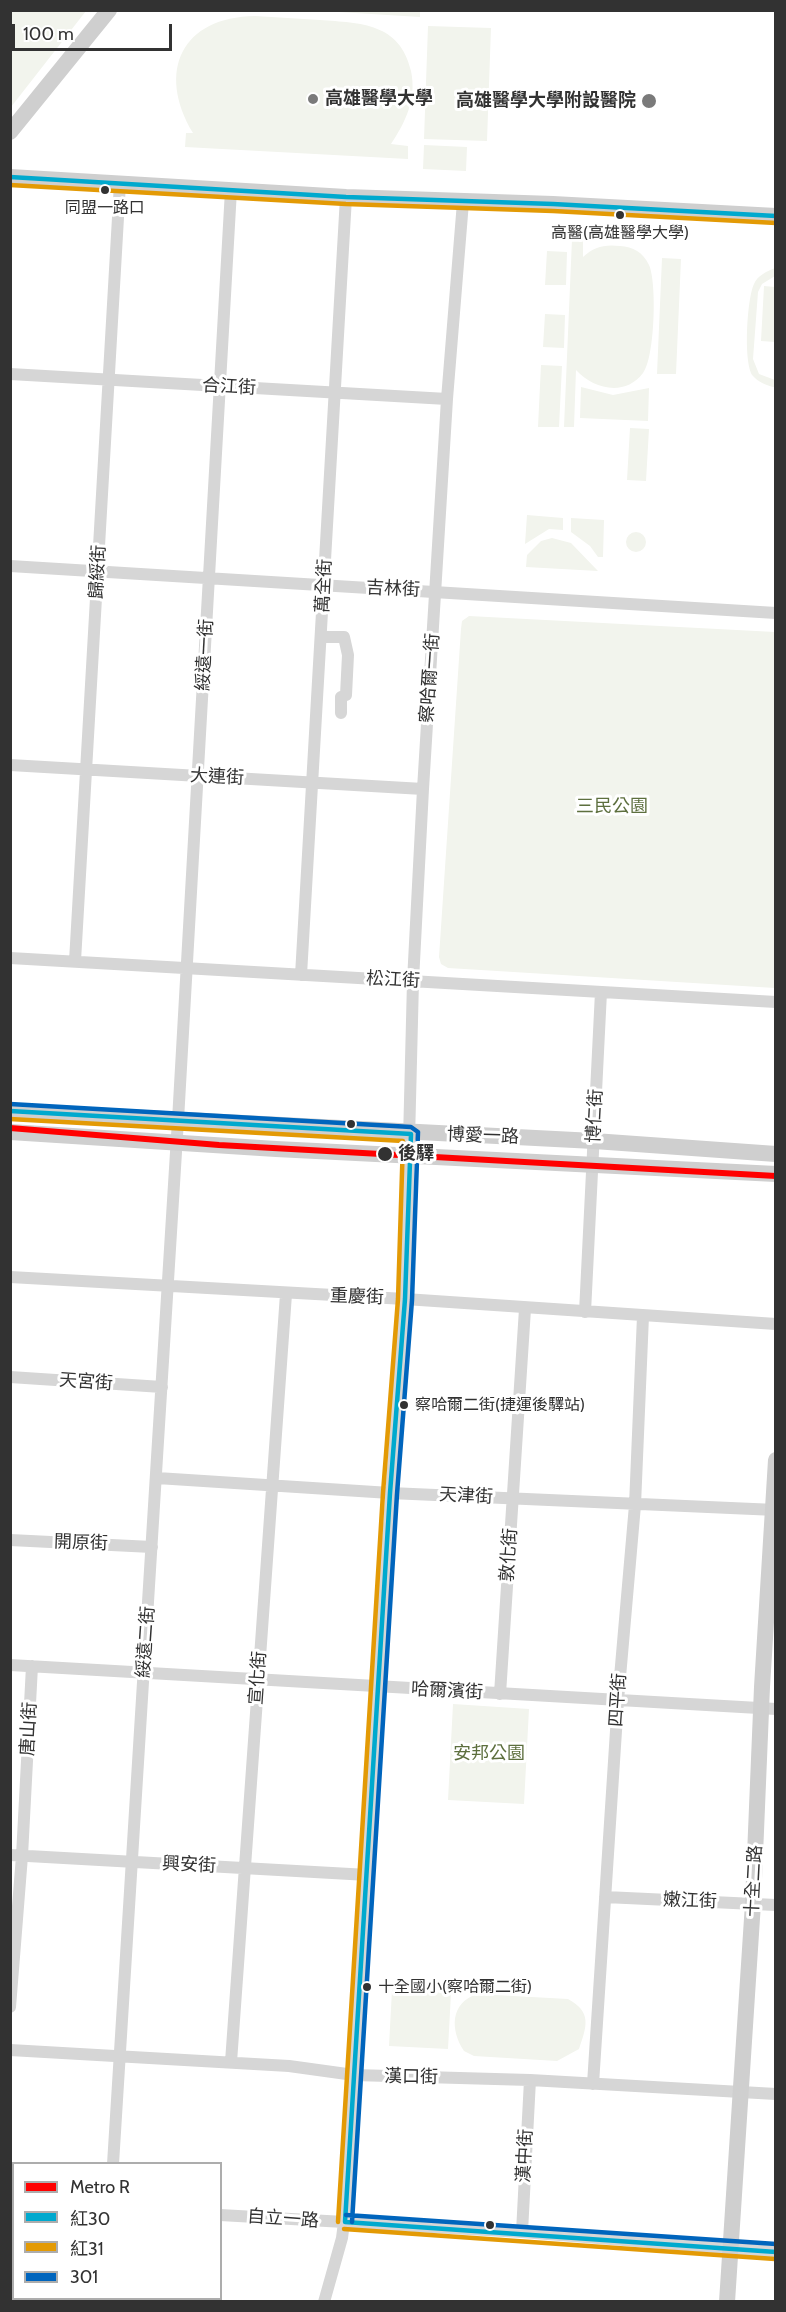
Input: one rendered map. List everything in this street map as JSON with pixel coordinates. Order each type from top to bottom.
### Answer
[{"type":"street","points":[[10,114],[95,10]]},
{"type":"street","points":[[10,132],[109,10]]},
{"type":"street","points":[[10,177],[346,197],[776,216]]},
{"type":"street","name":"歸綏街","points":[[75,962],[120,183]]},
{"type":"street","name":"綏遠一街","points":[[178,1120],[231,190]]},
{"type":"street","name":"萬全街","points":[[301,975],[346,197]]},
{"type":"street","name":"察哈爾一街","points":[[324,2301],[345,2222],[368,1875],[390,1493],[405,1299],[411,1155],[413,981],[423,789],[447,399],[463,202]]},
{"type":"street","name":"合江街","points":[[10,374],[447,399]]},
{"type":"street","name":"吉林街","points":[[10,566],[776,613]]},
{"type":"street","points":[[321,636],[344,638],[348,655],[346,695],[341,697],[341,713]]},
{"type":"street","name":"大連街","points":[[10,765],[423,789]]},
{"type":"street","name":"松江街","points":[[10,958],[776,1002]]},
{"type":"street","name":"博仁街","points":[[585,1312],[601,992]]},
{"type":"street","name":"博愛一路","points":[[10,1111],[411,1134],[594,1141],[776,1154]]},
{"type":"street","name":"綏遠二街","points":[[113,2162],[178,1120]]},
{"type":"street","name":"博愛一路","points":[[10,1132],[177,1143],[776,1174]]},
{"type":"street","name":"重慶街","points":[[10,1277],[405,1299],[525,1309],[776,1324]]},
{"type":"street","name":"宣化街","points":[[231,2062],[286,1294]]},
{"type":"street","name":"敦化街","points":[[500,1694],[525,1309]]},
{"type":"street","name":"四平街","points":[[593,2084],[618,1700],[635,1505],[643,1316]]},
{"type":"street","name":"天宮街","points":[[10,1377],[162,1387]]},
{"type":"street","name":"十全二路","points":[[726,2301],[768,1709],[776,1460]]},
{"type":"street","name":"天津街","points":[[157,1478],[390,1493],[774,1510]]},
{"type":"street","name":"開原街","points":[[10,1540],[152,1546]]},
{"type":"street","name":"哈爾濱街","points":[[10,1665],[768,1709]]},
{"type":"street","name":"唐山街","points":[[10,2007],[16,1855],[32,1666]]},
{"type":"street","name":"興安街","points":[[16,1855],[368,1875]]},
{"type":"street","name":"嫩江街","points":[[605,1897],[776,1905]]},
{"type":"street","name":"漢口街","points":[[10,2050],[290,2066],[354,2076],[530,2080],[776,2094]]},
{"type":"street","name":"漢中街","points":[[522,2232],[530,2080]]},
{"type":"street","name":"自立一路","points":[[222,2215],[522,2232],[776,2252]]},
{"type":"green space","points":[[306,10],[420,10],[420,17]]},
{"type":"green space","points":[[10,11],[86,11],[11,107]]},
{"type":"green space","points":[[255,16],[350,22],[377,29],[398,43],[406,55],[411,71],[412,91],[405,119],[391,144],[408,146],[408,159],[185,147],[186,133],[193,133],[182,110],[177,89],[177,69],[183,52],[194,37],[209,26],[230,19]]},
{"type":"green space","points":[[428,26],[491,28],[487,141],[424,139]]},
{"type":"green space","points":[[424,145],[467,147],[466,171],[423,169]]},
{"type":"green space","points":[[572,239],[583,240],[583,257],[595,249],[609,245],[629,248],[641,254],[647,260],[652,274],[654,320],[647,365],[636,381],[618,388],[609,388],[591,382],[576,370],[574,427],[564,427]]},
{"type":"green space","points":[[547,251],[567,252],[566,285],[545,285]]},
{"type":"green space","points":[[662,258],[681,259],[676,374],[657,374]]},
{"type":"green space","points":[[775,268],[775,276],[762,284],[758,292],[753,359],[759,374],[775,380],[775,387],[773,387],[760,382],[753,376],[748,359],[747,331],[749,303],[755,281]]},
{"type":"green space","points":[[764,286],[775,287],[775,342],[761,341]]},
{"type":"green space","points":[[545,314],[565,315],[564,348],[543,347]]},
{"type":"green space","points":[[541,365],[562,366],[559,427],[538,427]]},
{"type":"green space","points":[[581,387],[613,395],[649,388],[648,421],[580,418]]},
{"type":"green space","points":[[630,428],[649,429],[646,481],[627,480]]},
{"type":"green space","points":[[527,515],[563,518],[563,530],[549,529],[525,544]]},
{"type":"green space","points":[[571,518],[604,520],[603,557],[598,557],[590,546],[571,532]]},
{"type":"green space","points":[[636,532],[643,535],[646,542],[643,549],[636,552],[629,549],[626,542],[629,535]]},
{"type":"green space","points":[[552,538],[571,543],[598,571],[526,567],[527,555],[541,541]]},
{"type":"green space","name":"三民公園","points":[[469,616],[775,632],[775,988],[448,968],[441,964],[439,957],[461,629],[462,621]]},
{"type":"green space","name":"安邦公園","points":[[453,1704],[529,1709],[524,1804],[448,1800]]},
{"type":"green space","points":[[392,1990],[451,1993],[448,2049],[389,2046]]},
{"type":"green space","points":[[477,1994],[568,1999],[581,2009],[586,2020],[579,2049],[557,2061],[474,2056],[464,2051],[456,2034],[455,2018],[462,2004]]},
{"type":"green space","points":[[11,2244],[12,2300],[60,2301],[11,2301]]},
{"type":"metro line","name":"R","points":[[10,1128],[219,1145],[776,1176]]},
{"type":"transit line","name":"紅30","points":[[10,177],[346,197],[553,204],[776,216]]},
{"type":"transit line","name":"紅31","points":[[10,185],[346,204],[553,211],[776,223]]},
{"type":"transit line","name":"301","points":[[10,1104],[411,1127],[418,1132],[412,1300],[397,1494],[352,2222]]},
{"type":"transit line","name":"紅30","points":[[10,1111],[411,1134],[405,1299],[390,1493],[345,2222]]},
{"type":"transit line","name":"紅31","points":[[10,1119],[403,1141],[398,1299],[383,1493],[338,2222]]},
{"type":"transit line","name":"301","points":[[346,2215],[776,2244]]},
{"type":"transit line","name":"紅30","points":[[345,2222],[776,2252]]},
{"type":"transit line","name":"紅31","points":[[344,2229],[775,2259]]},
{"type":"place","name":"高雄醫學大學","points":[[313,99]]},
{"type":"place","name":"高雄醫學大學附設醫院","points":[[649,101]]},
{"type":"place","name":"同盟一路口","points":[[105,190]]},
{"type":"place","name":"高醫(高雄醫學大學)","points":[[620,215]]},
{"type":"place","name":"後驛","points":[[385,1154]]},
{"type":"place","name":"察哈爾二街(捷運後驛站)","points":[[404,1405]]},
{"type":"place","name":"十全國小(察哈爾二街)","points":[[367,1987]]}]
